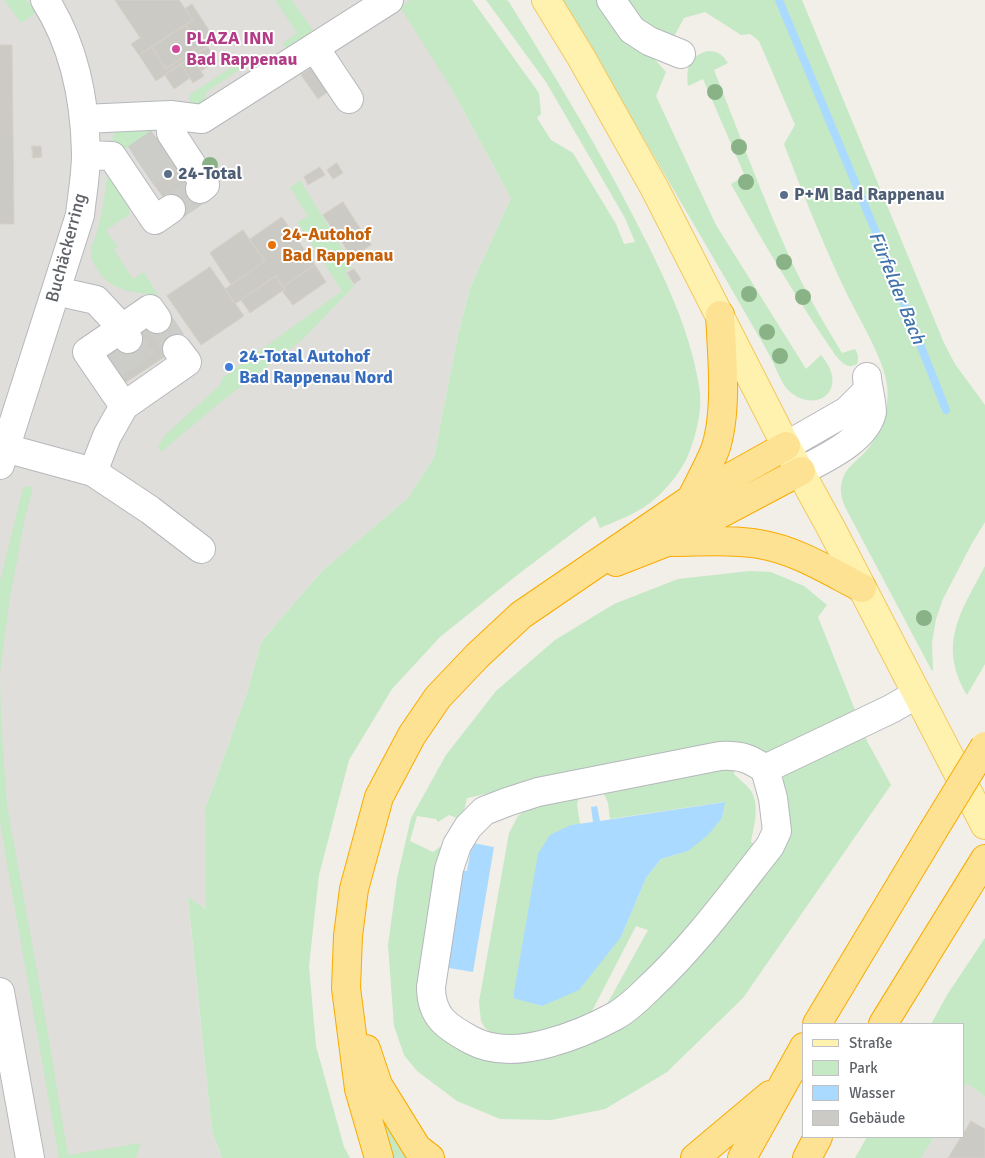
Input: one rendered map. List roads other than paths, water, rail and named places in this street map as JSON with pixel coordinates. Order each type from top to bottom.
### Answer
[{"type":"highway","points":[[690,498],[705,473],[715,448],[721,419],[723,378],[720,315]]},
{"type":"highway","points":[[379,1158],[359,1088],[346,988],[348,936],[354,889],[379,797],[412,734],[438,696],[521,615],[690,498],[786,446]]},
{"type":"highway","points":[[574,578],[667,542],[801,471]]},
{"type":"highway","points":[[667,542],[758,544],[784,550],[815,563],[862,588]]},
{"type":"highway","points":[[818,1023],[985,746]]},
{"type":"highway","points":[[885,1023],[985,860]]},
{"type":"highway","points":[[346,988],[378,1085],[417,1148],[430,1158]]},
{"type":"highway","points":[[742,1158],[802,1050]]},
{"type":"highway","points":[[695,1158],[781,1086]]},
{"type":"highway","points":[[807,1158],[817,1138]]},
{"type":"main road","points":[[546,0],[655,189],[786,446],[801,471],[985,825]]},
{"type":"street","name":"Buchäckerring","points":[[2,456],[80,215],[86,155],[84,118],[74,65],[64,38],[45,0]]},
{"type":"street","points":[[84,118],[181,153],[202,119],[389,0]]},
{"type":"street","points":[[611,0],[632,30],[649,42],[681,54]]},
{"type":"street","points":[[314,48],[349,98]]},
{"type":"street","points":[[86,155],[112,156],[144,185]]},
{"type":"street","points":[[56,290],[96,300],[128,332],[87,352],[152,376],[106,436],[93,472]]},
{"type":"street","points":[[786,446],[847,411],[867,384],[872,410],[866,425],[854,439],[831,455],[801,471]]},
{"type":"street","points":[[2,456],[93,472],[150,510],[201,549]]},
{"type":"street","points":[[765,769],[891,709],[917,694]]},
{"type":"street","points":[[734,755],[750,759],[765,769],[773,798],[777,831],[770,846],[669,969],[616,1016],[557,1041],[531,1048],[499,1049],[475,1042],[444,1023],[431,1000],[431,987],[449,869],[457,845],[468,827],[484,812],[538,792],[720,756],[734,755]]},
{"type":"street","points":[[0,992],[30,1158]]},
{"type":"water","points":[[725,802],[722,818],[708,835],[688,851],[661,859],[646,878],[621,937],[579,990],[542,1006],[513,998],[538,854],[550,835],[571,825],[593,822],[591,807],[597,806],[600,821]]},
{"type":"water","points":[[472,843],[494,847],[473,972],[443,967],[459,870],[467,871]]},
{"type":"waterway","name":"Fürfelder Bach","points":[[779,0],[877,235],[946,410]]},
{"type":"tunnel","points":[[136,158],[165,138]]},
{"type":"tunnel","points":[[147,175],[176,155]]},
{"type":"tunnel","points":[[171,209],[200,189]]},
{"type":"tunnel","points":[[157,319],[177,349]]},
{"type":"tunnel","points":[[128,339],[148,368]]},
{"type":"tunnel","points":[[111,350],[131,379]]},
{"type":"place","name":"PLAZA INN Bad Rappenau","points":[[176,49]]},
{"type":"place","name":"24-Total","points":[[168,174]]},
{"type":"place","name":"P+M Bad Rappenau","points":[[784,195]]},
{"type":"place","name":"24-Autohof Bad Rappenau","points":[[272,245]]},
{"type":"place","name":"24-Total Autohof Bad Rappenau Nord","points":[[229,367]]}]
